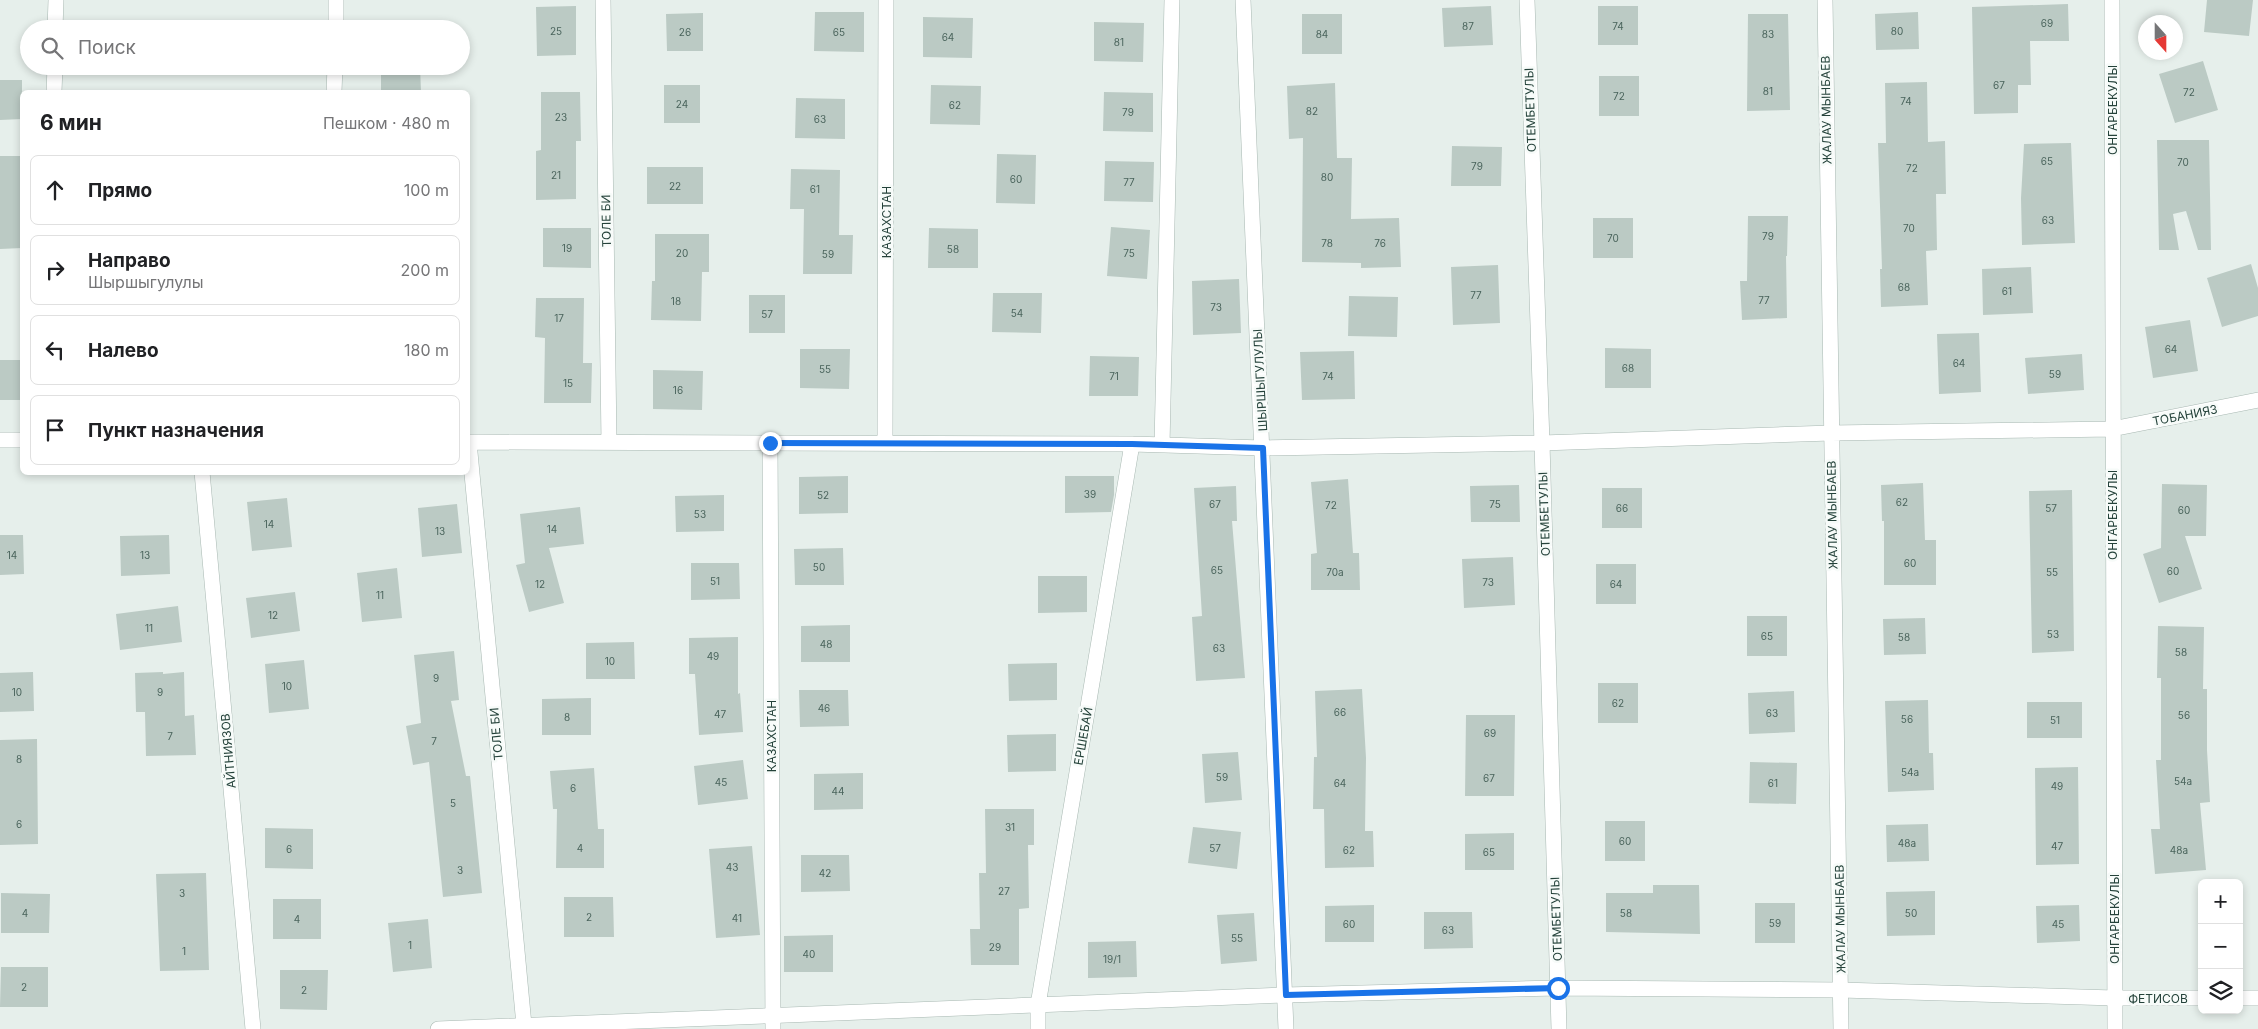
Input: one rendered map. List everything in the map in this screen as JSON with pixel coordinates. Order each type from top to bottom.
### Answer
[{"type":"street","points":[[55,20],[56,0]]},
{"type":"street","points":[[336,0],[336,20]]},
{"type":"street","name":"ТОЛЕ БИ","points":[[603,0],[609,442]]},
{"type":"street","name":"КАЗАХСТАН","points":[[885,444],[886,0]]},
{"type":"street","points":[[1162,445],[1172,0]]},
{"type":"street","name":"ШЫРШЫГУЛУЛЫ","points":[[1242,0],[1263,448],[1286,1029]]},
{"type":"street","name":"ОТЕМБЕТУЛЫ","points":[[1527,0],[1559,1029]]},
{"type":"street","name":"ЖАЛАУ МЫНБАЕВ","points":[[1824,0],[1830,433],[1842,1029]]},
{"type":"street","name":"ОНГАРБЕКУЛЫ","points":[[2112,0],[2115,1029]]},
{"type":"street","points":[[54,90],[55,75]]},
{"type":"street","points":[[334,90],[335,75]]},
{"type":"street","name":"ТОБАНИЯЗ","points":[[470,442],[1132,444],[1263,448],[1542,443],[1830,433],[2112,429],[2258,400]]},
{"type":"street","points":[[0,440],[20,440]]},
{"type":"street","name":"КАЗАХСТАН","points":[[770,443],[773,1022]]},
{"type":"street","name":"ЕРШЕБАЙ","points":[[1038,1029],[1038,1005],[1132,444]]},
{"type":"street","name":"ТОЛЕ БИ","points":[[470,463],[524,1025]]},
{"type":"street","name":"АЙТНИЯЗОВ","points":[[202,475],[253,1029]]},
{"type":"street","name":"ФЕТИСОВ","points":[[438,1029],[524,1025],[773,1022],[1038,1005],[1286,995],[1558,988],[1841,990],[2114,998],[2198,998]]},
{"type":"street","points":[[2243,998],[2258,998]]},
{"type":"building","points":[[2207,0],[2253,0],[2249,36],[2204,32]]},
{"type":"building","points":[[2068,4],[2069,41],[2030,41],[2031,85],[2018,85],[2018,113],[1974,114],[1972,7]]},
{"type":"building","points":[[576,6],[576,55],[537,56],[536,7]]},
{"type":"building","points":[[1491,6],[1493,45],[1444,47],[1442,8]]},
{"type":"building","points":[[1598,6],[1638,6],[1638,45],[1598,45]]},
{"type":"building","points":[[815,12],[864,12],[864,52],[814,51]]},
{"type":"building","points":[[1918,12],[1919,49],[1876,50],[1875,14]]},
{"type":"building","points":[[703,13],[703,51],[667,51],[666,14]]},
{"type":"building","points":[[1302,14],[1342,14],[1342,54],[1302,54]]},
{"type":"building","points":[[1748,14],[1788,14],[1790,110],[1747,111]]},
{"type":"building","points":[[923,17],[973,18],[972,58],[923,57]]},
{"type":"building","points":[[1094,22],[1144,23],[1143,62],[1094,61]]},
{"type":"building","points":[[2203,61],[2218,110],[2175,123],[2159,74]]},
{"type":"building","points":[[381,75],[420,75],[421,90],[381,90]]},
{"type":"building","points":[[1599,76],[1639,76],[1639,116],[1599,116]]},
{"type":"building","points":[[0,80],[22,80],[20,119],[0,120]]},
{"type":"building","points":[[1927,82],[1928,142],[1945,141],[1946,194],[1936,194],[1937,250],[1926,251],[1928,305],[1881,307],[1880,269],[1882,269],[1878,143],[1886,143],[1885,83]]},
{"type":"building","points":[[1335,83],[1337,158],[1352,158],[1351,219],[1399,218],[1401,267],[1361,268],[1361,263],[1302,262],[1303,138],[1289,139],[1287,86]]},
{"type":"building","points":[[664,85],[700,85],[700,123],[664,123]]},
{"type":"building","points":[[931,85],[981,86],[980,125],[930,124]]},
{"type":"building","points":[[541,92],[580,92],[581,141],[576,141],[576,199],[536,200],[536,151],[541,150]]},
{"type":"building","points":[[1104,92],[1153,93],[1153,132],[1103,131]]},
{"type":"building","points":[[796,98],[845,99],[845,139],[795,138]]},
{"type":"building","points":[[2157,140],[2209,140],[2211,250],[2198,250],[2186,211],[2173,214],[2179,250],[2159,250]]},
{"type":"building","points":[[2071,143],[2075,243],[2022,245],[2021,198],[2024,144]]},
{"type":"building","points":[[1452,146],[1502,147],[1501,186],[1451,186]]},
{"type":"building","points":[[997,154],[1036,155],[1035,204],[996,203]]},
{"type":"building","points":[[0,156],[20,156],[20,248],[0,249]]},
{"type":"building","points":[[1105,161],[1154,162],[1153,202],[1104,201]]},
{"type":"building","points":[[647,167],[703,167],[703,204],[647,204]]},
{"type":"building","points":[[791,169],[840,170],[839,235],[853,235],[852,274],[803,274],[804,209],[790,209]]},
{"type":"building","points":[[1748,216],[1788,216],[1786,256],[1787,318],[1742,320],[1740,281],[1747,281]]},
{"type":"building","points":[[1593,218],[1633,218],[1633,258],[1593,258]]},
{"type":"building","points":[[1111,227],[1150,230],[1147,279],[1107,276]]},
{"type":"building","points":[[543,228],[591,228],[591,268],[543,267]]},
{"type":"building","points":[[929,228],[978,229],[978,268],[928,268]]},
{"type":"building","points":[[655,234],[709,234],[709,272],[702,272],[701,321],[651,320],[652,281],[655,281]]},
{"type":"building","points":[[2251,264],[2258,288],[2258,316],[2222,327],[2207,278]]},
{"type":"building","points":[[1498,265],[1500,323],[1453,325],[1451,267]]},
{"type":"building","points":[[2031,267],[2033,313],[1983,315],[1982,269]]},
{"type":"building","points":[[1239,279],[1241,333],[1193,335],[1192,281]]},
{"type":"building","points":[[993,293],[1042,293],[1041,333],[992,332]]},
{"type":"building","points":[[749,295],[785,295],[785,333],[749,333]]},
{"type":"building","points":[[1349,296],[1398,297],[1397,337],[1348,336]]},
{"type":"building","points":[[536,298],[584,298],[583,363],[592,363],[591,403],[544,403],[545,338],[535,337]]},
{"type":"building","points":[[2190,320],[2198,371],[2153,378],[2145,327]]},
{"type":"building","points":[[1979,333],[1981,392],[1939,394],[1937,334]]},
{"type":"building","points":[[1605,348],[1651,349],[1651,388],[1605,388]]},
{"type":"building","points":[[800,349],[850,349],[849,389],[800,388]]},
{"type":"building","points":[[1354,351],[1355,399],[1302,400],[1300,352]]},
{"type":"building","points":[[2082,354],[2084,390],[2028,394],[2025,358]]},
{"type":"building","points":[[1090,356],[1139,357],[1138,396],[1089,396]]},
{"type":"building","points":[[0,360],[20,360],[20,400],[0,400]]},
{"type":"building","points":[[653,370],[703,371],[702,410],[653,409]]},
{"type":"building","points":[[848,476],[848,513],[799,514],[799,477]]},
{"type":"building","points":[[1065,476],[1114,476],[1114,495],[1111,512],[1065,513]]},
{"type":"building","points":[[1348,479],[1353,553],[1359,553],[1360,590],[1311,590],[1311,554],[1317,553],[1311,482]]},
{"type":"building","points":[[1923,483],[1925,540],[1936,540],[1936,585],[1884,585],[1884,521],[1882,521],[1881,485]]},
{"type":"building","points":[[2162,484],[2207,485],[2206,536],[2185,536],[2202,589],[2159,603],[2143,554],[2161,548]]},
{"type":"building","points":[[1519,485],[1520,522],[1471,522],[1470,486]]},
{"type":"building","points":[[1236,486],[1237,521],[1232,521],[1245,678],[1196,681],[1192,617],[1202,616],[1194,488]]},
{"type":"building","points":[[1602,488],[1642,488],[1642,528],[1602,528]]},
{"type":"building","points":[[2072,490],[2074,651],[2032,653],[2029,491]]},
{"type":"building","points":[[724,495],[724,531],[676,532],[675,496]]},
{"type":"building","points":[[287,498],[292,547],[252,551],[247,502]]},
{"type":"building","points":[[457,504],[462,553],[422,557],[418,508]]},
{"type":"building","points":[[580,507],[584,544],[549,548],[564,603],[529,612],[516,565],[525,563],[520,514]]},
{"type":"building","points":[[0,535],[23,535],[24,574],[0,575]]},
{"type":"building","points":[[169,535],[170,574],[121,576],[120,536]]},
{"type":"building","points":[[843,548],[844,585],[795,585],[794,549]]},
{"type":"building","points":[[1513,557],[1515,605],[1464,608],[1462,559]]},
{"type":"building","points":[[691,563],[739,563],[740,599],[691,600]]},
{"type":"building","points":[[1596,564],[1636,564],[1636,604],[1596,604]]},
{"type":"building","points":[[397,568],[402,618],[362,622],[357,573]]},
{"type":"building","points":[[1038,576],[1087,576],[1087,612],[1038,613]]},
{"type":"building","points":[[295,592],[300,631],[251,638],[246,598]]},
{"type":"building","points":[[178,606],[182,642],[120,650],[116,614]]},
{"type":"building","points":[[1747,616],[1787,616],[1787,656],[1747,656]]},
{"type":"building","points":[[1925,618],[1926,654],[1884,655],[1883,619]]},
{"type":"building","points":[[850,625],[850,662],[801,662],[801,626]]},
{"type":"building","points":[[2158,626],[2204,627],[2203,689],[2207,689],[2207,750],[2210,802],[2200,803],[2206,870],[2155,874],[2151,829],[2160,829],[2156,760],[2161,760],[2161,678],[2157,678]]},
{"type":"building","points":[[738,637],[738,694],[740,693],[743,732],[699,735],[695,674],[689,674],[689,638]]},
{"type":"building","points":[[634,642],[635,679],[586,679],[586,643]]},
{"type":"building","points":[[454,651],[459,700],[451,701],[466,776],[470,776],[482,893],[443,897],[429,762],[413,765],[406,726],[421,723],[414,655]]},
{"type":"building","points":[[304,660],[309,709],[269,713],[265,664]]},
{"type":"building","points":[[1057,663],[1057,700],[1009,701],[1008,664]]},
{"type":"building","points":[[33,672],[34,711],[0,712],[0,673]]},
{"type":"building","points":[[163,672],[163,674],[184,672],[185,716],[194,715],[196,755],[146,756],[145,712],[136,712],[135,673]]},
{"type":"building","points":[[1598,683],[1638,683],[1638,723],[1598,723]]},
{"type":"building","points":[[1362,689],[1366,758],[1365,831],[1373,831],[1374,867],[1325,868],[1324,809],[1313,809],[1314,757],[1317,757],[1315,691]]},
{"type":"building","points":[[799,690],[848,690],[849,726],[800,727]]},
{"type":"building","points":[[1794,691],[1795,732],[1749,734],[1748,693]]},
{"type":"building","points":[[591,698],[591,735],[542,735],[542,699]]},
{"type":"building","points":[[1928,700],[1929,753],[1933,753],[1934,790],[1888,792],[1885,701]]},
{"type":"building","points":[[2027,702],[2082,702],[2082,738],[2027,738]]},
{"type":"building","points":[[1466,715],[1515,715],[1514,796],[1465,796]]},
{"type":"building","points":[[1056,734],[1056,771],[1008,772],[1007,735]]},
{"type":"building","points":[[37,739],[38,844],[0,845],[0,740]]},
{"type":"building","points":[[1238,752],[1242,800],[1205,803],[1202,754]]},
{"type":"building","points":[[743,760],[748,799],[698,805],[694,766]]},
{"type":"building","points":[[1750,762],[1797,763],[1796,804],[1749,803]]},
{"type":"building","points":[[2078,767],[2079,864],[2036,865],[2035,768]]},
{"type":"building","points":[[594,768],[598,829],[604,829],[604,868],[556,868],[557,809],[553,809],[550,771]]},
{"type":"building","points":[[863,773],[863,809],[814,810],[814,774]]},
{"type":"building","points":[[985,809],[1034,809],[1034,845],[1028,845],[1029,908],[1019,909],[1019,965],[971,965],[970,929],[980,929],[979,873],[986,873]]},
{"type":"building","points":[[1605,821],[1645,821],[1645,861],[1605,861]]},
{"type":"building","points":[[1928,824],[1929,861],[1887,862],[1886,825]]},
{"type":"building","points":[[1193,827],[1241,832],[1237,869],[1188,863]]},
{"type":"building","points":[[265,828],[313,829],[313,869],[265,868]]},
{"type":"building","points":[[1514,833],[1514,870],[1465,870],[1465,834]]},
{"type":"building","points":[[752,846],[760,935],[716,938],[709,849]]},
{"type":"building","points":[[801,855],[849,855],[850,891],[801,892]]},
{"type":"building","points":[[206,873],[209,970],[160,971],[156,874]]},
{"type":"building","points":[[1653,885],[1699,885],[1700,934],[1606,932],[1606,893],[1653,893]]},
{"type":"building","points":[[1935,891],[1935,935],[1887,936],[1886,892]]},
{"type":"building","points":[[1,893],[50,894],[49,933],[1,933]]},
{"type":"building","points":[[564,897],[613,897],[614,937],[564,937]]},
{"type":"building","points":[[273,899],[321,899],[321,939],[273,939]]},
{"type":"building","points":[[1755,903],[1795,903],[1795,943],[1755,943]]},
{"type":"building","points":[[1374,905],[1374,942],[1325,942],[1325,906]]},
{"type":"building","points":[[2079,905],[2080,941],[2037,943],[2036,906]]},
{"type":"building","points":[[1424,912],[1472,912],[1473,948],[1424,949]]},
{"type":"building","points":[[1254,913],[1257,961],[1221,964],[1217,915]]},
{"type":"building","points":[[428,919],[432,968],[393,972],[388,923]]},
{"type":"building","points":[[833,935],[833,972],[784,972],[784,936]]},
{"type":"building","points":[[1136,941],[1137,977],[1088,978],[1088,942]]},
{"type":"building","points":[[1,967],[48,967],[48,1007],[0,1007]]},
{"type":"building","points":[[280,970],[328,970],[327,1010],[280,1009]]},
{"type":"route","points":[[770,443],[1132,444],[1263,448],[1286,995],[1558,988]]}]
